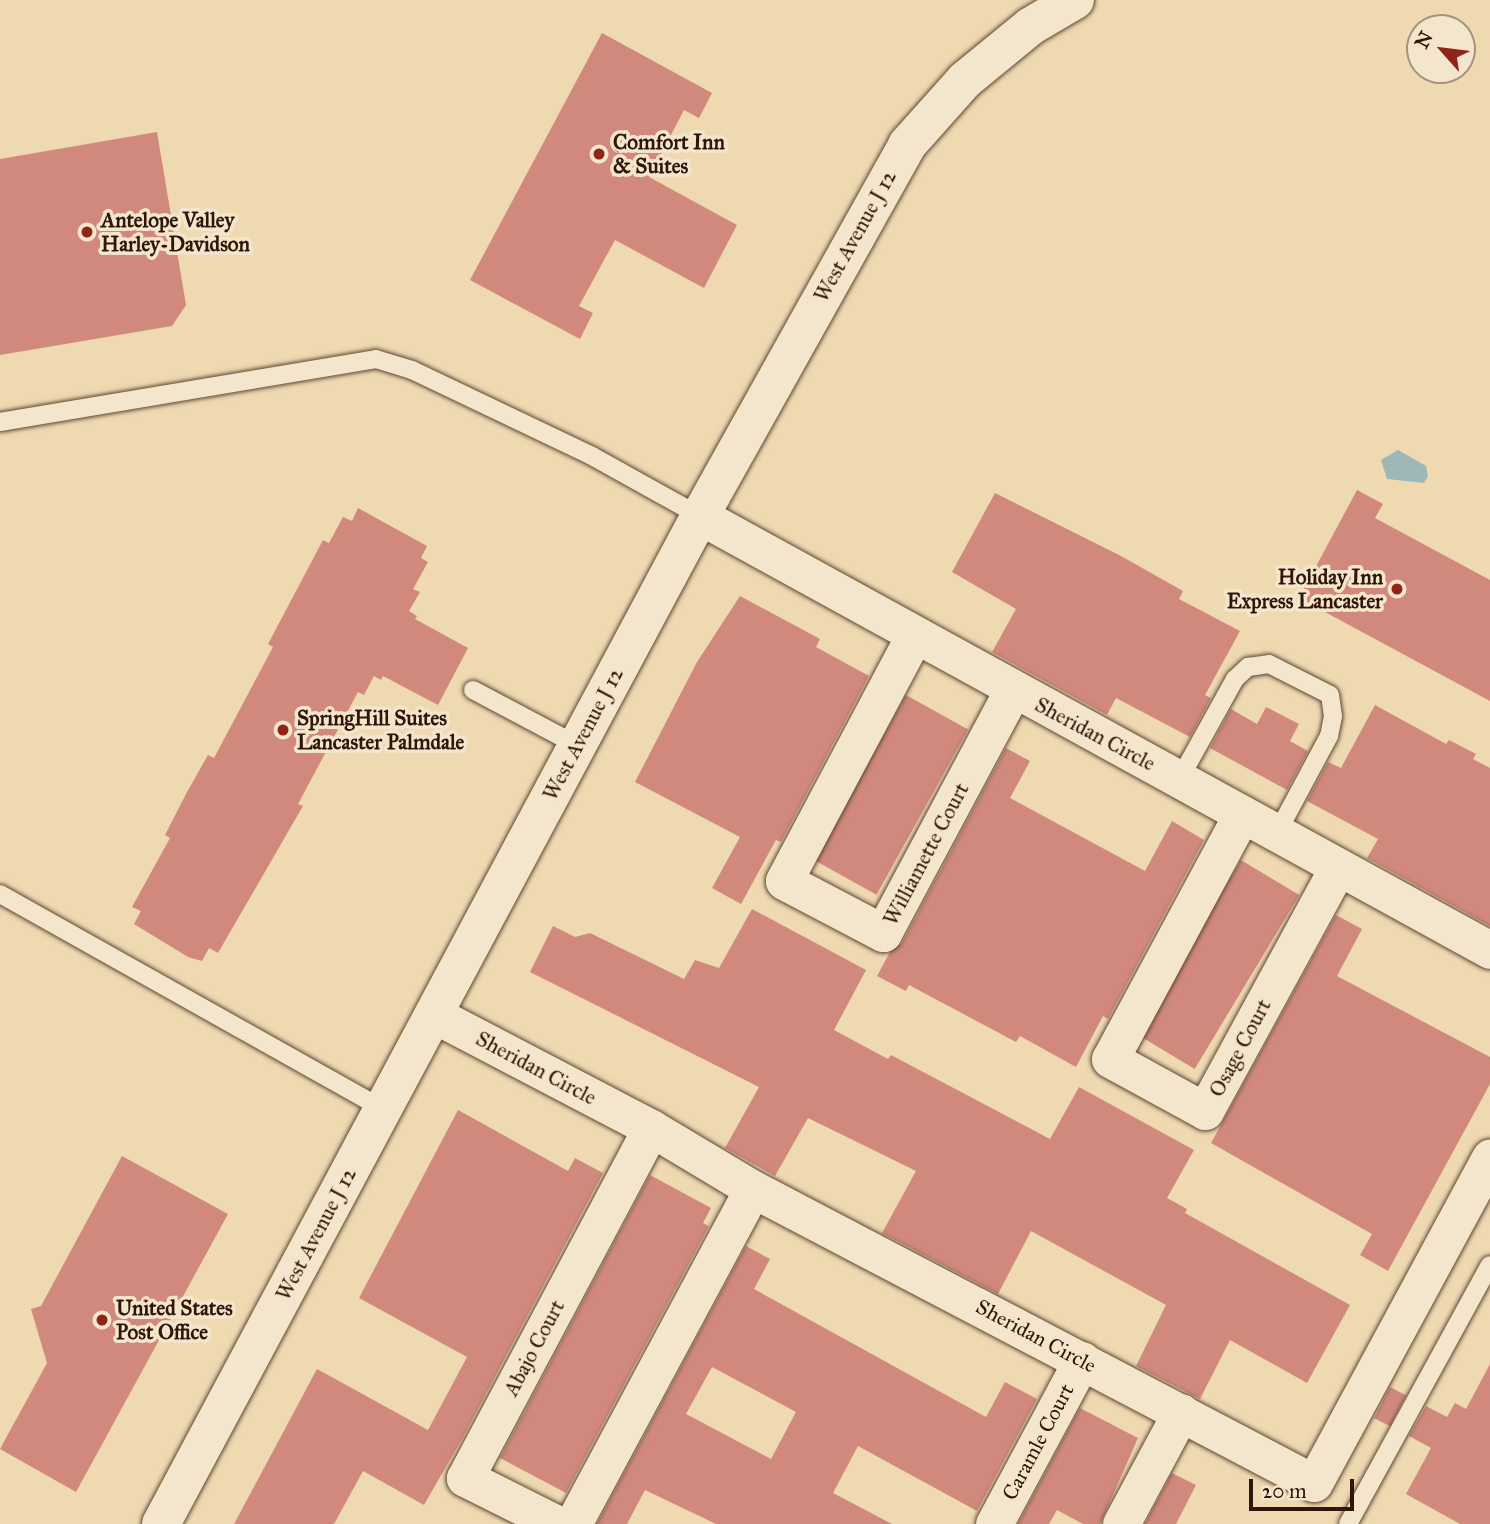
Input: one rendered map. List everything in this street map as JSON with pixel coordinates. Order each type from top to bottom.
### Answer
[{"type":"street","name":"West Avenue J 12","points":[[160,1524],[700,516],[907,145],[965,80],[1031,26],[1075,0]]},
{"type":"street","name":"Sheridan Circle","points":[[700,516],[914,636],[1490,950]]},
{"type":"street","name":"Williamette Court","points":[[914,636],[784,881],[883,933],[1013,690]]},
{"type":"street","name":"Osage Court","points":[[1242,814],[1110,1059],[1206,1111],[1338,867]]},
{"type":"street","name":"Sheridan Circle","points":[[433,1014],[652,1128],[753,1189],[1314,1483],[1490,1158]]},
{"type":"street","name":"Abajo Court","points":[[557,1524],[465,1478],[652,1128]]},
{"type":"street","points":[[573,1524],[753,1189]]},
{"type":"street","name":"Caramle Court","points":[[994,1524],[1082,1360]]},
{"type":"street","points":[[1121,1524],[1181,1412]]},
{"type":"lane","points":[[0,422],[376,359],[412,370],[592,456],[700,516]]},
{"type":"lane","points":[[1179,780],[1235,679],[1248,667],[1269,664],[1330,695],[1333,716],[1329,736],[1277,833]]},
{"type":"lane","points":[[473,690],[578,745]]},
{"type":"lane","points":[[0,894],[383,1109]]},
{"type":"lane","points":[[1348,1524],[1490,1265]]},
{"type":"water","points":[[1398,450],[1426,466],[1428,476],[1424,483],[1387,479],[1381,460]]},
{"type":"building","name":"Comfort Inn & Suites","points":[[602,33],[712,93],[699,118],[684,110],[649,177],[737,225],[704,288],[615,240],[579,306],[593,313],[580,339],[470,280]]},
{"type":"building","name":"Antelope Valley Harley-Davidson","points":[[157,132],[186,305],[172,326],[0,355],[0,159]]},
{"type":"building","name":"Holiday Inn Express Lancaster","points":[[1357,490],[1383,504],[1375,518],[1490,580],[1490,701],[1299,598]]},
{"type":"building","points":[[995,493],[1121,556],[1183,591],[1179,599],[1240,631],[1205,695],[1211,698],[1190,737],[1116,698],[1107,715],[992,652],[1016,609],[952,572]]},
{"type":"building","name":"SpringHill Suites Lancaster Palmdale","points":[[358,508],[427,546],[421,558],[428,562],[413,589],[420,592],[409,611],[417,616],[415,619],[468,648],[438,705],[383,676],[381,680],[374,676],[364,695],[358,692],[298,804],[303,806],[218,953],[209,948],[202,961],[188,957],[134,924],[141,911],[132,907],[170,838],[165,835],[187,792],[208,755],[214,758],[273,647],[268,644],[323,540],[329,543],[343,517],[352,521]]},
{"type":"building","points":[[740,596],[820,639],[816,647],[869,676],[781,842],[776,840],[741,904],[712,888],[740,837],[635,782],[697,662]]},
{"type":"building","points":[[906,695],[968,729],[876,895],[814,860]]},
{"type":"building","points":[[1375,705],[1446,744],[1449,740],[1476,754],[1473,759],[1490,768],[1490,926],[1367,858],[1378,839],[1307,801],[1328,762],[1341,768]]},
{"type":"building","points":[[1266,707],[1299,724],[1290,741],[1308,751],[1287,790],[1210,748],[1231,709],[1257,724]]},
{"type":"building","points":[[1006,748],[1030,761],[1010,798],[1145,871],[1172,821],[1204,840],[1108,1019],[1103,1016],[1076,1067],[1020,1036],[1016,1042],[909,985],[906,991],[877,976],[890,952],[902,943]]},
{"type":"building","points":[[1241,860],[1299,895],[1195,1069],[1136,1034]]},
{"type":"building","points":[[752,909],[866,970],[834,1030],[888,1059],[891,1055],[1050,1139],[1079,1087],[1194,1150],[1167,1198],[1187,1209],[1185,1213],[1350,1305],[1307,1383],[1230,1340],[1200,1399],[1136,1366],[1166,1305],[1031,1231],[998,1294],[882,1233],[916,1171],[808,1118],[775,1176],[725,1148],[759,1087],[530,972],[553,926],[575,937],[590,933],[684,979],[695,960],[719,968]]},
{"type":"building","points":[[1336,915],[1362,929],[1337,976],[1490,1057],[1490,1084],[1388,1271],[1360,1255],[1372,1234],[1211,1143]]},
{"type":"building","points":[[458,1110],[568,1171],[575,1158],[603,1173],[463,1437],[424,1505],[363,1471],[334,1524],[234,1524],[317,1369],[428,1430],[467,1357],[359,1298]]},
{"type":"building","name":"United States Post Office","points":[[122,1156],[228,1214],[76,1492],[0,1449],[47,1363],[31,1309],[41,1306]]},
{"type":"building","points":[[650,1175],[711,1208],[703,1223],[709,1226],[566,1493],[500,1458]]},
{"type":"building","points":[[746,1246],[770,1259],[754,1289],[986,1417],[1005,1382],[1037,1399],[977,1511],[858,1446],[833,1493],[892,1524],[716,1524],[645,1490],[627,1524],[597,1524]],"holes":[[[712,1367],[796,1412],[771,1459],[686,1414]]]},
{"type":"building","points":[[1490,1364],[1490,1524],[1460,1524],[1406,1494],[1431,1448],[1409,1436],[1426,1406],[1447,1417],[1455,1403],[1466,1409]]},
{"type":"building","points":[[1390,1387],[1406,1395],[1390,1426],[1374,1418]]},
{"type":"building","points":[[1080,1408],[1138,1438],[1100,1524],[1083,1524],[1057,1510],[1049,1524],[1018,1524]]},
{"type":"building","points":[[1172,1473],[1196,1485],[1176,1524],[1145,1524]]},
{"type":"place","name":"Comfort Inn & Suites","points":[[599,154]]},
{"type":"place","name":"Antelope Valley Harley-Davidson","points":[[87,232]]},
{"type":"place","name":"Holiday Inn Express Lancaster","points":[[1397,589]]},
{"type":"place","name":"SpringHill Suites Lancaster Palmdale","points":[[283,730]]},
{"type":"place","name":"United States Post Office","points":[[102,1320]]}]
